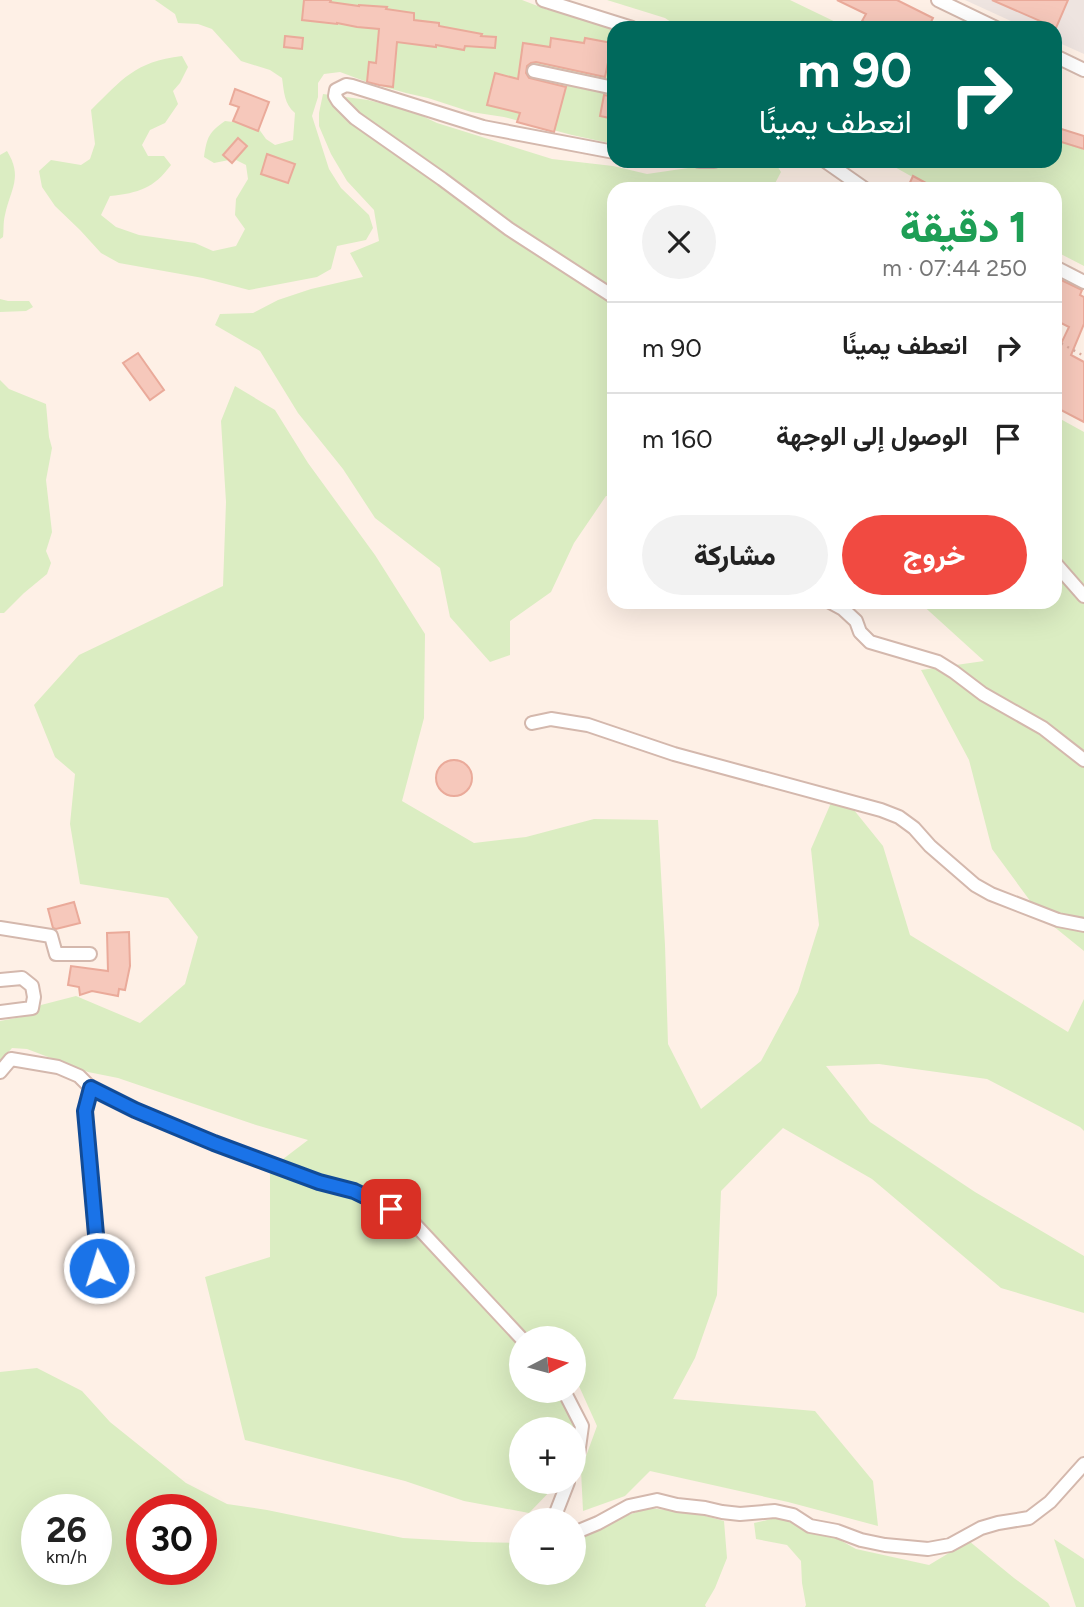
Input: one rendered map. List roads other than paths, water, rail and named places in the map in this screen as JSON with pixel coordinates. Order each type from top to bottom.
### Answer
[{"type":"street","points":[[543,0],[610,21]]},
{"type":"street","points":[[937,0],[981,21]]},
{"type":"street","points":[[1062,59],[1084,70]]},
{"type":"street","points":[[534,71],[607,87]]},
{"type":"street","points":[[607,151],[483,127],[352,86],[346,85],[336,90],[338,101],[355,118],[410,155],[509,229],[607,293]]},
{"type":"street","points":[[835,168],[855,182]]},
{"type":"street","points":[[1062,271],[1084,282]]},
{"type":"street","points":[[1062,571],[1084,596]]},
{"type":"street","points":[[843,609],[856,621],[860,632],[870,642],[938,662],[983,694],[1043,728],[1084,760]]},
{"type":"street","points":[[532,723],[551,719],[568,720],[674,754],[881,810],[899,817],[914,828],[930,846],[975,885],[1058,920],[1084,925]]},
{"type":"street","points":[[0,928],[51,936],[56,954],[90,954]]},
{"type":"street","points":[[0,980],[22,978],[32,986],[34,997],[32,1008],[0,1012]]},
{"type":"street","points":[[0,1072],[11,1059],[58,1067],[79,1076],[91,1088],[135,1110],[319,1182],[354,1191],[410,1219],[510,1326]]},
{"type":"street","points":[[91,1088],[85,1111],[99,1268]]},
{"type":"street","points":[[586,1528],[629,1506],[657,1500],[740,1514],[775,1511],[793,1515],[810,1526],[838,1531],[861,1540],[928,1549],[950,1545],[981,1528],[1029,1518],[1050,1502],[1084,1464]]}]
